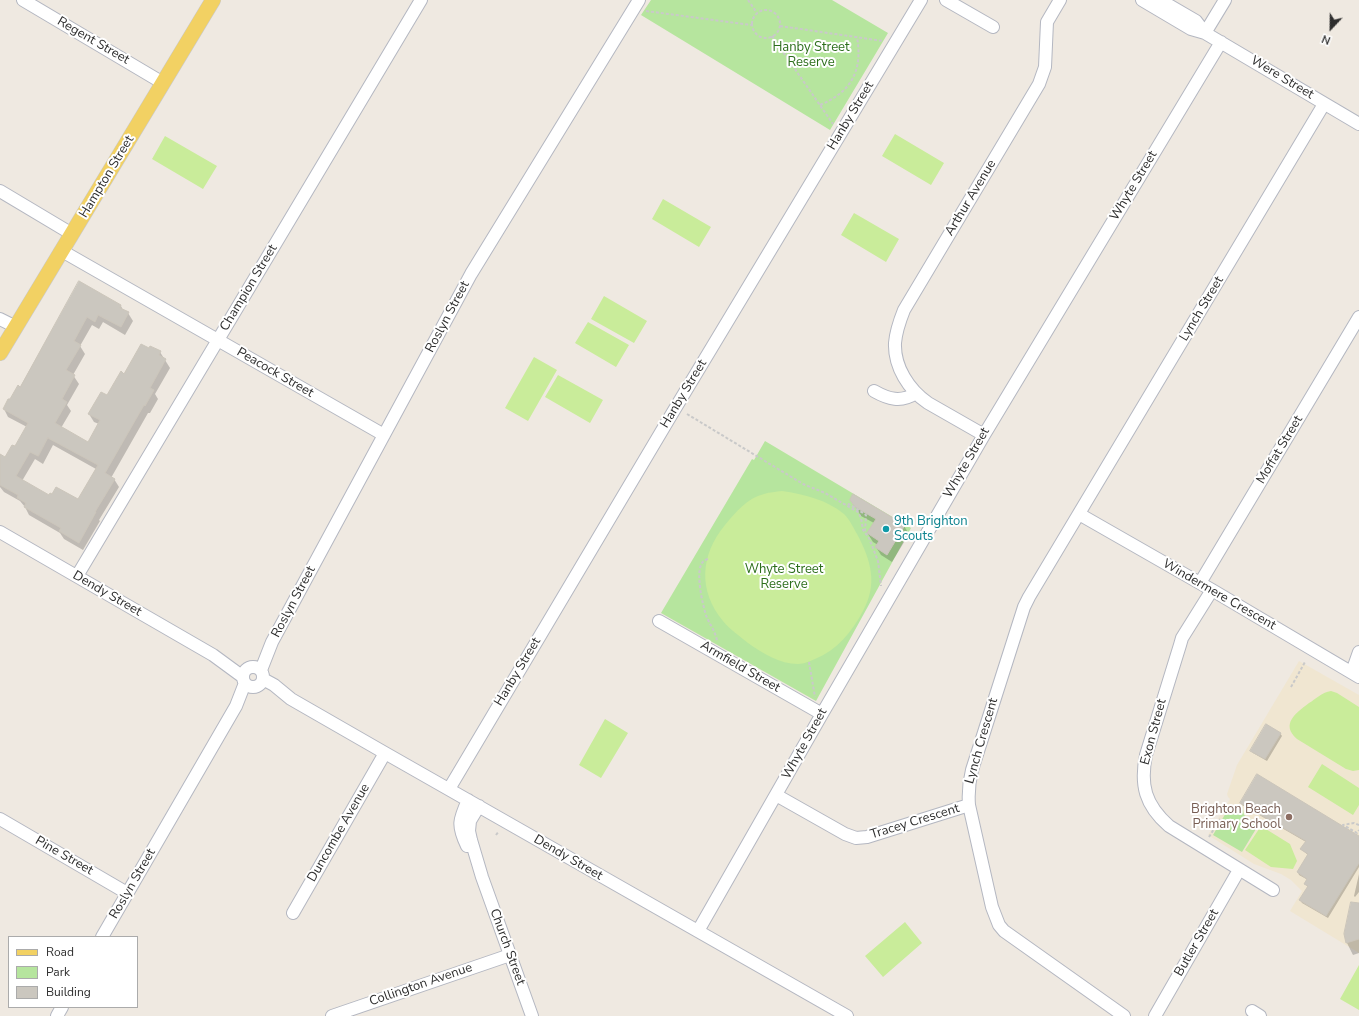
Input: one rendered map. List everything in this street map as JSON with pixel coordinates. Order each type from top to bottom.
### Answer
[{"type":"main road","name":"Hampton Street","points":[[0,353],[213,0]]},
{"type":"street","name":"Regent Street","points":[[23,0],[163,83]]},
{"type":"street","name":"Champion Street","points":[[77,576],[421,0]]},
{"type":"street","name":"Hanby Street","points":[[449,789],[673,412],[921,0]]},
{"type":"street","points":[[946,0],[993,27]]},
{"type":"street","name":"Arthur Avenue","points":[[984,435],[928,403],[916,393],[905,378],[896,355],[895,343],[904,310],[1039,84],[1045,67],[1047,22],[1060,0]]},
{"type":"street","name":"Were Street","points":[[1142,0],[1191,29],[1205,33],[1359,124]]},
{"type":"street","name":"Were Street","points":[[1160,0],[1196,21],[1205,33]]},
{"type":"street","points":[[1205,33],[1225,0]]},
{"type":"street","name":"Roslyn Street","points":[[103,936],[253,677],[471,274],[642,5]]},
{"type":"street","name":"Whyte Street","points":[[698,931],[984,435],[1220,42]]},
{"type":"street","name":"Lynch Street","points":[[1079,514],[1324,104]]},
{"type":"street","points":[[0,191],[72,234]]},
{"type":"street","name":"Peacock Street","points":[[62,251],[384,435]]},
{"type":"street","name":"Moffat Street","points":[[1200,583],[1359,317]]},
{"type":"street","points":[[0,319],[16,328]]},
{"type":"street","points":[[874,391],[893,400],[910,397],[916,393]]},
{"type":"street","name":"Windermere Crescent","points":[[1079,514],[1356,675]]},
{"type":"street","name":"Lynch Crescent","points":[[1079,514],[1024,607],[972,770],[968,793],[969,805],[992,907],[999,925],[1004,931],[1124,1016]]},
{"type":"street","name":"Dendy Street","points":[[0,532],[253,677],[270,692],[291,698],[842,1015]]},
{"type":"street","name":"Exon Street","points":[[1212,590],[1182,638],[1146,754],[1144,767],[1145,791],[1153,810],[1159,818],[1179,833],[1273,890]]},
{"type":"street","name":"Armfield Street","points":[[659,621],[822,714]]},
{"type":"street","points":[[1356,675],[1359,652]]},
{"type":"street","name":"Duncombe Avenue","points":[[293,913],[385,753]]},
{"type":"street","name":"Tracey Crescent","points":[[776,795],[845,834],[856,838],[867,837],[969,805]]},
{"type":"street","name":"Church Street","points":[[468,800],[461,815],[460,828],[482,878],[532,1016]]},
{"type":"street","name":"Church Street","points":[[479,806],[470,821],[469,831],[482,878]]},
{"type":"street","name":"Pine Street","points":[[0,819],[127,893]]},
{"type":"street","name":"Butler Street","points":[[1155,1016],[1239,870]]},
{"type":"street","name":"Collington Avenue","points":[[332,1016],[510,954]]},
{"type":"path","points":[[748,0],[757,13]]},
{"type":"path","points":[[642,5],[752,25]]},
{"type":"path","points":[[762,11],[771,11],[778,17],[780,26],[776,34],[768,38],[760,37],[756,34],[752,25],[754,16],[757,13],[762,11]]},
{"type":"path","points":[[780,26],[884,41]]},
{"type":"path","points":[[772,36],[834,125]]},
{"type":"path","points":[[820,105],[838,96],[852,81],[858,64],[860,51],[857,37]]},
{"type":"path","points":[[687,414],[803,484],[849,504],[865,513],[865,533]]},
{"type":"path","points":[[849,504],[860,514],[863,530],[874,548],[878,561],[881,586]]},
{"type":"path","points":[[708,559],[705,560],[701,566],[700,578],[704,608],[717,639],[714,652]]},
{"type":"path","points":[[809,662],[815,700]]},
{"type":"path","points":[[1291,687],[1305,662]]},
{"type":"path","points":[[1209,837],[1220,819]]},
{"type":"path","points":[[1359,825],[1343,825],[1357,833],[1359,830]]},
{"type":"shaded area","name":"Brighton Beach Primary School","points":[[1299,661],[1359,695],[1359,953],[1290,911],[1302,891],[1291,880],[1281,874],[1254,864],[1208,835],[1230,799],[1227,794],[1237,765]]},
{"type":"green space","name":"Hanby Street Reserve","points":[[651,0],[832,0],[888,33],[830,130],[641,15]]},
{"type":"green space","points":[[895,134],[944,163],[931,185],[882,156]]},
{"type":"green space","points":[[165,136],[217,166],[203,189],[152,159]]},
{"type":"green space","points":[[663,199],[711,227],[699,247],[652,219]]},
{"type":"green space","points":[[854,213],[899,239],[886,262],[841,235]]},
{"type":"green space","points":[[604,296],[647,321],[634,343],[591,319]]},
{"type":"green space","points":[[588,322],[629,345],[616,367],[575,343]]},
{"type":"green space","points":[[534,357],[557,370],[528,421],[505,408]]},
{"type":"green space","points":[[558,375],[603,400],[590,423],[545,397]]},
{"type":"green space","name":"Whyte Street Reserve","points":[[765,441],[911,528],[816,701],[661,613],[752,459],[754,460]]},
{"type":"green space","name":"Whyte Street Reserve","points":[[782,491],[815,498],[823,501],[844,514],[862,544],[871,572],[868,601],[859,619],[849,633],[830,651],[815,659],[800,664],[791,664],[765,654],[753,647],[732,630],[723,621],[715,609],[709,598],[706,585],[705,573],[711,548],[733,515],[747,502],[758,496],[766,493]]},
{"type":"green space","points":[[1331,691],[1337,693],[1359,707],[1359,770],[1353,771],[1346,769],[1297,739],[1292,734],[1290,724],[1295,715],[1322,694]]},
{"type":"green space","points":[[605,719],[628,733],[601,778],[579,765]]},
{"type":"green space","points":[[1322,764],[1359,788],[1359,805],[1353,815],[1308,787]]},
{"type":"green space","points":[[1242,806],[1244,815],[1259,824],[1242,852],[1213,835],[1227,811]]},
{"type":"green space","points":[[1261,826],[1290,844],[1297,861],[1293,869],[1271,867],[1245,850]]},
{"type":"green space","points":[[905,922],[922,943],[883,977],[865,956]]},
{"type":"green space","points":[[1359,965],[1359,1010],[1340,999]]},
{"type":"building","points":[[79,281],[121,305],[120,308],[129,312],[121,327],[98,315],[95,322],[87,317],[74,341],[81,345],[66,370],[75,375],[62,399],[67,402],[55,423],[88,442],[100,420],[88,414],[101,392],[107,395],[121,371],[124,374],[141,344],[161,351],[159,355],[166,359],[150,388],[154,390],[105,473],[115,479],[95,512],[79,543],[59,531],[61,528],[24,507],[26,503],[17,498],[18,495],[0,485],[0,454],[5,457],[12,445],[15,446],[28,423],[3,409],[18,385],[20,387]],"holes":[[[48,438],[98,465],[78,499],[56,487],[52,494],[50,493],[49,495],[16,476],[30,452],[38,456]]]},
{"type":"building","name":"9th Brighton Scouts","points":[[853,494],[905,525],[887,555],[875,547],[879,541],[867,533],[876,519],[855,507],[850,500]]},
{"type":"building","points":[[1266,724],[1281,733],[1265,759],[1250,751]]},
{"type":"building","points":[[1257,774],[1359,836],[1359,863],[1326,916],[1299,900],[1308,886],[1304,884],[1307,879],[1297,872],[1308,854],[1300,849],[1306,841],[1240,803]]},
{"type":"building","points":[[1351,902],[1359,903],[1359,939],[1346,943],[1344,934]]},
{"type":"place","name":"9th Brighton Scouts","points":[[886,529]]},
{"type":"place","name":"Brighton Beach Primary School","points":[[1289,817]]}]
